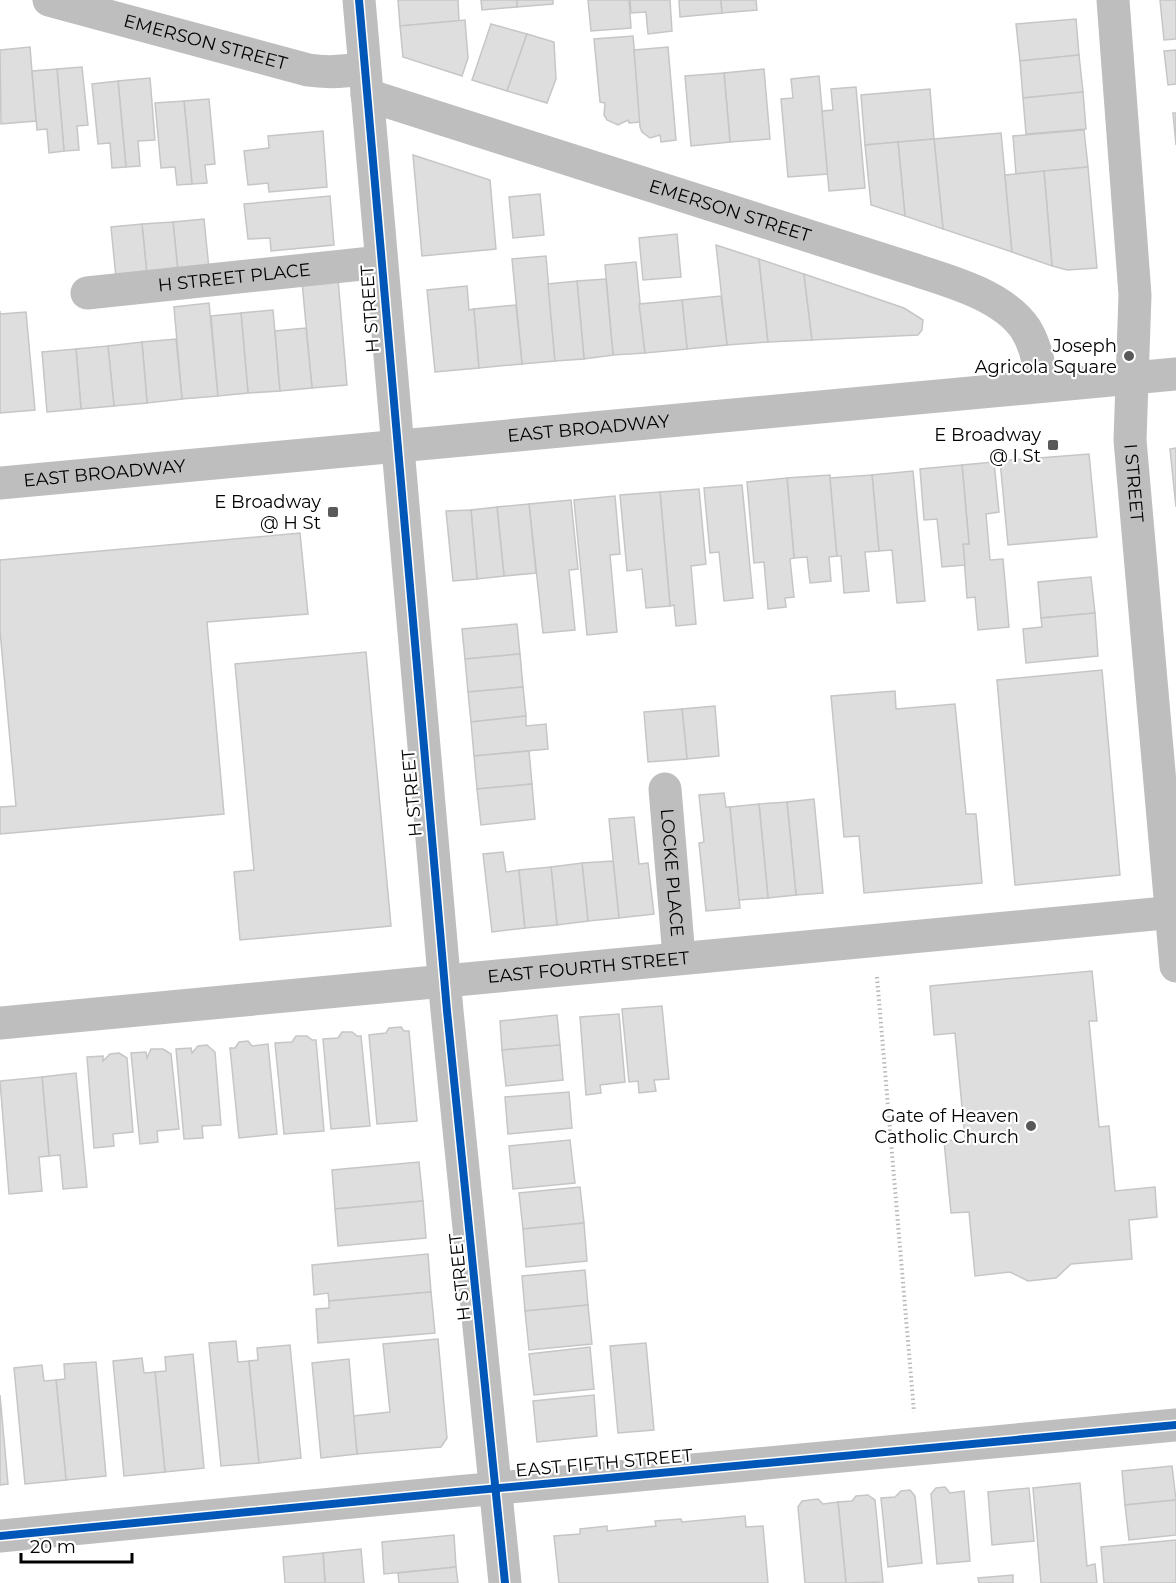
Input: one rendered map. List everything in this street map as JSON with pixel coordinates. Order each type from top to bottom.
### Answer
[{"type":"street","name":"EMERSON STREET","points":[[49,0],[308,70],[344,72],[366,82],[975,291],[1014,315],[1026,329],[1037,358],[1042,386]]},
{"type":"street","name":"H STREET","points":[[359,0],[401,507],[444,982],[505,1583]]},
{"type":"street","name":"I STREET","points":[[1113,0],[1135,295],[1131,457],[1174,912],[1176,966]]},
{"type":"street","name":"H STREET PLACE","points":[[87,293],[381,262]]},
{"type":"street","name":"EAST BROADWAY","points":[[0,483],[1176,374]]},
{"type":"street","name":"LOCKE PLACE","points":[[665,789],[679,957]]},
{"type":"street","name":"EAST FOURTH STREET","points":[[0,1023],[1174,912]]},
{"type":"street","name":"EAST FIFTH STREET","points":[[0,1536],[1176,1425]]},
{"type":"path","points":[[877,977],[914,1412]]},
{"type":"building","points":[[398,0],[458,0],[459,21],[400,26]]},
{"type":"building","points":[[481,0],[517,0],[517,7],[482,10]]},
{"type":"building","points":[[517,0],[553,0],[553,4],[517,7]]},
{"type":"building","points":[[588,0],[629,0],[631,28],[591,31]]},
{"type":"building","points":[[630,0],[670,0],[672,31],[648,34],[646,12],[631,13]]},
{"type":"building","points":[[679,0],[721,0],[722,13],[680,17]]},
{"type":"building","points":[[721,0],[756,0],[757,10],[722,13]]},
{"type":"building","points":[[1160,0],[1176,0],[1176,39],[1164,40]]},
{"type":"building","points":[[1076,19],[1079,55],[1020,61],[1016,24]]},
{"type":"building","points":[[465,20],[468,58],[462,76],[403,57],[400,26]]},
{"type":"building","points":[[491,24],[527,34],[507,91],[472,80]]},
{"type":"building","points":[[527,34],[554,42],[556,79],[547,103],[507,91]]},
{"type":"building","points":[[633,36],[641,122],[629,123],[628,120],[618,125],[607,120],[604,115],[605,103],[600,102],[594,39]]},
{"type":"building","points":[[30,47],[36,121],[1,124],[0,50]]},
{"type":"building","points":[[668,47],[676,140],[661,142],[660,135],[650,138],[642,132],[640,127],[634,50]]},
{"type":"building","points":[[1176,50],[1176,84],[1168,85],[1164,51]]},
{"type":"building","points":[[1079,55],[1083,92],[1023,98],[1020,61]]},
{"type":"building","points":[[82,67],[88,125],[77,126],[79,150],[64,151],[57,69]]},
{"type":"building","points":[[57,69],[64,151],[49,153],[47,129],[37,130],[32,71]]},
{"type":"building","points":[[764,69],[770,139],[730,142],[724,73]]},
{"type":"building","points":[[724,73],[730,142],[691,146],[685,76]]},
{"type":"building","points":[[819,76],[828,174],[788,177],[781,99],[793,98],[791,79]]},
{"type":"building","points":[[150,78],[155,140],[138,141],[140,166],[126,167],[118,81]]},
{"type":"building","points":[[118,81],[126,167],[112,168],[110,143],[98,144],[92,84]]},
{"type":"building","points":[[856,87],[865,188],[829,191],[822,111],[833,110],[831,89]]},
{"type":"building","points":[[930,89],[934,139],[865,145],[861,95]]},
{"type":"building","points":[[1083,92],[1086,129],[1026,134],[1023,98]]},
{"type":"building","points":[[209,99],[215,164],[205,165],[207,183],[192,184],[184,101]]},
{"type":"building","points":[[184,101],[192,184],[177,185],[175,167],[161,168],[155,103]]},
{"type":"building","points":[[1173,113],[1176,113],[1176,145]]},
{"type":"building","points":[[1084,130],[1088,167],[1016,174],[1013,136]]},
{"type":"building","points":[[323,131],[327,187],[269,192],[268,183],[248,185],[244,151],[269,148],[268,136]]},
{"type":"building","points":[[1001,133],[1012,252],[943,229],[934,139]]},
{"type":"building","points":[[934,139],[943,229],[905,216],[898,142]]},
{"type":"building","points":[[898,142],[905,216],[871,205],[865,145]]},
{"type":"building","points":[[413,155],[490,180],[496,249],[422,256]]},
{"type":"building","points":[[1088,167],[1097,268],[1067,270],[1052,266],[1044,171]]},
{"type":"building","points":[[1044,171],[1052,266],[1012,252],[1005,175]]},
{"type":"building","points":[[540,194],[544,235],[513,238],[509,197]]},
{"type":"building","points":[[330,196],[334,245],[271,251],[270,238],[248,239],[244,204]]},
{"type":"building","points":[[204,219],[209,269],[178,272],[173,222]]},
{"type":"building","points":[[173,222],[178,272],[147,275],[142,224]]},
{"type":"building","points":[[142,224],[147,275],[116,278],[111,227]]},
{"type":"building","points":[[677,234],[681,277],[643,280],[639,238]]},
{"type":"building","points":[[716,245],[759,259],[768,342],[727,345]]},
{"type":"building","points":[[546,256],[555,361],[522,364],[512,259]]},
{"type":"building","points":[[759,259],[804,274],[812,340],[768,342]]},
{"type":"building","points":[[636,262],[645,353],[613,355],[605,265]]},
{"type":"building","points":[[804,274],[904,308],[923,320],[922,330],[918,335],[812,340]]},
{"type":"building","points":[[338,279],[347,385],[312,388],[302,282]]},
{"type":"building","points":[[606,279],[613,355],[584,359],[577,281]]},
{"type":"building","points":[[577,281],[584,359],[555,361],[548,284]]},
{"type":"building","points":[[467,286],[469,310],[474,309],[479,368],[435,372],[427,290]]},
{"type":"building","points":[[721,296],[727,345],[687,349],[682,300]]},
{"type":"building","points":[[682,300],[687,349],[645,353],[639,304]]},
{"type":"building","points":[[209,303],[218,396],[182,399],[174,307]]},
{"type":"building","points":[[516,305],[522,364],[479,368],[474,309]]},
{"type":"building","points":[[273,310],[280,391],[248,393],[241,313]]},
{"type":"building","points":[[26,312],[35,410],[0,413],[0,314]]},
{"type":"building","points":[[241,313],[248,393],[218,396],[211,316]]},
{"type":"building","points":[[306,328],[312,388],[280,391],[275,331]]},
{"type":"building","points":[[176,339],[182,399],[147,403],[142,342]]},
{"type":"building","points":[[142,342],[147,403],[114,406],[108,346]]},
{"type":"building","points":[[108,346],[114,406],[81,409],[76,349]]},
{"type":"building","points":[[76,349],[81,409],[47,412],[42,352]]},
{"type":"building","points":[[1176,448],[1176,507],[1170,449]]},
{"type":"building","points":[[1089,454],[1097,537],[1008,545],[1000,461]]},
{"type":"building","points":[[994,462],[999,512],[986,514],[990,560],[1003,559],[1009,627],[978,630],[975,597],[967,598],[963,544],[969,544],[962,465]]},
{"type":"building","points":[[962,465],[969,544],[963,544],[965,565],[942,567],[937,519],[924,520],[920,469]]},
{"type":"building","points":[[913,471],[925,601],[897,603],[892,550],[879,551],[872,475]]},
{"type":"building","points":[[830,475],[837,556],[829,557],[831,581],[810,583],[807,557],[794,558],[787,478]]},
{"type":"building","points":[[872,475],[879,551],[865,552],[869,591],[844,593],[841,556],[837,556],[830,478]]},
{"type":"building","points":[[787,478],[794,558],[790,559],[794,597],[785,598],[786,607],[768,609],[764,562],[754,563],[747,482]]},
{"type":"building","points":[[742,485],[753,598],[724,601],[719,552],[710,553],[704,488]]},
{"type":"building","points":[[699,489],[706,564],[691,566],[696,624],[676,626],[674,605],[670,606],[660,492]]},
{"type":"building","points":[[660,492],[670,606],[646,608],[642,569],[627,571],[620,495]]},
{"type":"building","points":[[615,496],[620,554],[610,555],[617,632],[587,635],[574,500]]},
{"type":"building","points":[[571,500],[578,569],[569,570],[575,630],[543,633],[529,504]]},
{"type":"building","points":[[529,504],[536,573],[504,576],[497,507]]},
{"type":"building","points":[[497,507],[504,576],[477,579],[471,510]]},
{"type":"building","points":[[471,510],[477,579],[453,581],[446,511]]},
{"type":"building","points":[[300,533],[308,614],[207,622],[224,814],[0,834],[0,807],[16,806],[0,631],[0,560]]},
{"type":"building","points":[[1091,577],[1095,613],[1041,618],[1038,582]]},
{"type":"building","points":[[1095,613],[1098,656],[1026,663],[1023,629],[1042,627],[1041,618]]},
{"type":"building","points":[[517,624],[520,654],[465,659],[462,629]]},
{"type":"building","points":[[366,652],[391,926],[240,940],[234,872],[254,870],[235,664]]},
{"type":"building","points":[[520,654],[523,687],[468,692],[465,659]]},
{"type":"building","points":[[1102,670],[1120,875],[1015,885],[997,680]]},
{"type":"building","points":[[523,687],[526,716],[471,722],[468,692]]},
{"type":"building","points":[[895,691],[896,709],[955,704],[966,814],[976,814],[982,883],[864,893],[859,836],[844,837],[831,696]]},
{"type":"building","points":[[715,706],[719,756],[687,759],[682,709]]},
{"type":"building","points":[[682,709],[687,759],[648,762],[644,712]]},
{"type":"building","points":[[526,716],[526,726],[546,724],[548,749],[474,756],[471,722]]},
{"type":"building","points":[[529,751],[532,784],[477,789],[474,756]]},
{"type":"building","points":[[532,784],[535,819],[481,825],[477,789]]},
{"type":"building","points":[[724,793],[726,807],[730,807],[740,908],[706,911],[699,843],[704,842],[699,795]]},
{"type":"building","points":[[814,799],[823,893],[796,895],[787,802]]},
{"type":"building","points":[[787,802],[796,895],[768,898],[759,804]]},
{"type":"building","points":[[759,804],[768,898],[739,900],[730,807]]},
{"type":"building","points":[[634,817],[639,864],[648,863],[654,914],[619,918],[609,819]]},
{"type":"building","points":[[503,852],[506,872],[519,870],[525,928],[492,932],[483,854]]},
{"type":"building","points":[[613,861],[619,918],[588,921],[582,863]]},
{"type":"building","points":[[582,863],[588,921],[557,925],[551,867]]},
{"type":"building","points":[[551,867],[557,925],[525,928],[519,870]]},
{"type":"building","name":"Gate of Heaven Catholic Church","points":[[1092,971],[1097,1021],[1089,1021],[1099,1127],[1109,1126],[1115,1191],[1155,1187],[1157,1217],[1129,1220],[1132,1259],[1071,1264],[1056,1278],[1028,1281],[1010,1272],[975,1276],[969,1212],[951,1213],[944,1141],[965,1139],[955,1033],[934,1035],[930,986]]},
{"type":"building","points":[[662,1006],[669,1079],[654,1080],[656,1091],[639,1093],[638,1081],[629,1082],[622,1009]]},
{"type":"building","points":[[619,1014],[625,1082],[600,1085],[601,1093],[586,1095],[580,1017]]},
{"type":"building","points":[[557,1015],[560,1045],[502,1050],[500,1021]]},
{"type":"building","points":[[401,1027],[404,1031],[409,1031],[417,1121],[377,1124],[369,1035],[386,1033],[389,1028]]},
{"type":"building","points":[[342,1032],[352,1032],[361,1036],[370,1126],[331,1129],[323,1039],[338,1038]]},
{"type":"building","points":[[296,1036],[307,1036],[316,1040],[324,1131],[284,1134],[275,1043],[292,1042]]},
{"type":"building","points":[[248,1041],[252,1046],[268,1044],[277,1134],[239,1138],[230,1048],[235,1048],[239,1042]]},
{"type":"building","points":[[207,1045],[215,1052],[221,1125],[202,1126],[203,1138],[184,1139],[176,1049],[191,1048],[192,1053],[198,1046]]},
{"type":"building","points":[[560,1045],[563,1080],[506,1086],[502,1050]]},
{"type":"building","points":[[151,1049],[163,1049],[171,1054],[179,1129],[157,1131],[158,1142],[140,1144],[131,1053],[146,1052],[147,1058]]},
{"type":"building","points":[[119,1053],[127,1058],[133,1132],[113,1134],[114,1146],[94,1148],[87,1057],[103,1056],[103,1061],[110,1054]]},
{"type":"building","points":[[76,1073],[87,1187],[63,1189],[60,1155],[49,1156],[42,1077]]},
{"type":"building","points":[[42,1077],[49,1156],[39,1157],[42,1191],[9,1194],[0,1081]]},
{"type":"building","points":[[569,1092],[572,1128],[508,1134],[505,1097]]},
{"type":"building","points":[[570,1140],[575,1183],[513,1189],[509,1146]]},
{"type":"building","points":[[419,1162],[423,1201],[335,1209],[332,1170]]},
{"type":"building","points":[[580,1187],[584,1223],[523,1229],[519,1193]]},
{"type":"building","points":[[423,1201],[426,1238],[338,1246],[335,1209]]},
{"type":"building","points":[[584,1223],[587,1261],[526,1267],[523,1229]]},
{"type":"building","points":[[428,1254],[431,1292],[329,1301],[328,1293],[314,1295],[312,1265]]},
{"type":"building","points":[[585,1270],[588,1305],[525,1311],[522,1276]]},
{"type":"building","points":[[431,1292],[435,1333],[318,1343],[316,1309],[329,1308],[329,1301]]},
{"type":"building","points":[[588,1305],[592,1344],[529,1350],[525,1311]]},
{"type":"building","points":[[438,1339],[447,1438],[441,1447],[357,1454],[353,1416],[390,1412],[383,1344]]},
{"type":"building","points":[[236,1341],[238,1362],[249,1361],[259,1463],[221,1466],[209,1343]]},
{"type":"building","points":[[646,1343],[654,1430],[618,1433],[610,1346]]},
{"type":"building","points":[[290,1345],[301,1458],[259,1463],[249,1361],[258,1360],[257,1348]]},
{"type":"building","points":[[590,1347],[594,1389],[534,1395],[529,1354]]},
{"type":"building","points":[[193,1354],[204,1468],[165,1472],[155,1372],[166,1371],[165,1357]]},
{"type":"building","points":[[142,1358],[144,1373],[155,1372],[165,1472],[124,1476],[113,1361]]},
{"type":"building","points":[[349,1359],[357,1454],[321,1458],[312,1363]]},
{"type":"building","points":[[96,1362],[106,1476],[66,1480],[56,1380],[65,1379],[64,1364]]},
{"type":"building","points":[[42,1365],[44,1381],[56,1380],[66,1480],[25,1484],[14,1368]]},
{"type":"building","points":[[0,1395],[8,1484],[0,1485]]},
{"type":"building","points":[[594,1395],[597,1436],[537,1442],[533,1401]]},
{"type":"building","points":[[1172,1466],[1176,1500],[1125,1505],[1122,1471]]},
{"type":"building","points":[[1080,1483],[1087,1566],[1095,1564],[1097,1583],[1041,1583],[1033,1488]]},
{"type":"building","points":[[945,1487],[950,1493],[964,1491],[970,1561],[937,1564],[931,1494],[936,1488]]},
{"type":"building","points":[[1029,1488],[1034,1541],[992,1545],[988,1492]]},
{"type":"building","points":[[910,1490],[915,1496],[922,1563],[888,1567],[881,1498],[895,1497],[901,1491]]},
{"type":"building","points":[[868,1495],[875,1500],[883,1582],[846,1583],[838,1502],[852,1501],[856,1496]]},
{"type":"building","points":[[818,1499],[823,1504],[838,1502],[846,1583],[805,1583],[798,1507],[802,1501]]},
{"type":"building","points":[[1176,1500],[1176,1535],[1129,1540],[1125,1505]]},
{"type":"building","points":[[745,1516],[746,1527],[763,1526],[768,1583],[559,1583],[554,1536],[580,1534],[580,1529],[607,1526],[607,1531],[656,1526],[655,1521],[681,1519],[682,1522]]},
{"type":"building","points":[[454,1535],[456,1567],[384,1574],[382,1542]]},
{"type":"building","points":[[1176,1540],[1176,1583],[1104,1583],[1101,1547]]},
{"type":"building","points":[[361,1549],[364,1583],[325,1583],[323,1553]]},
{"type":"building","points":[[323,1553],[325,1583],[285,1583],[283,1557]]},
{"type":"building","points":[[456,1567],[458,1583],[399,1583],[398,1573]]},
{"type":"building","points":[[1013,1575],[1013,1583],[979,1583],[978,1578]]},
{"type":"cycle path","points":[[359,0],[435,885],[505,1583]]},
{"type":"cycle path","points":[[0,1536],[1176,1425]]},
{"type":"place","name":"Joseph Agricola Square","points":[[1129,356]]},
{"type":"place","name":"E Broadway @ I St","points":[[1053,445]]},
{"type":"place","name":"E Broadway @ H St","points":[[333,512]]},
{"type":"place","name":"Gate of Heaven Catholic Church","points":[[1031,1126]]}]
